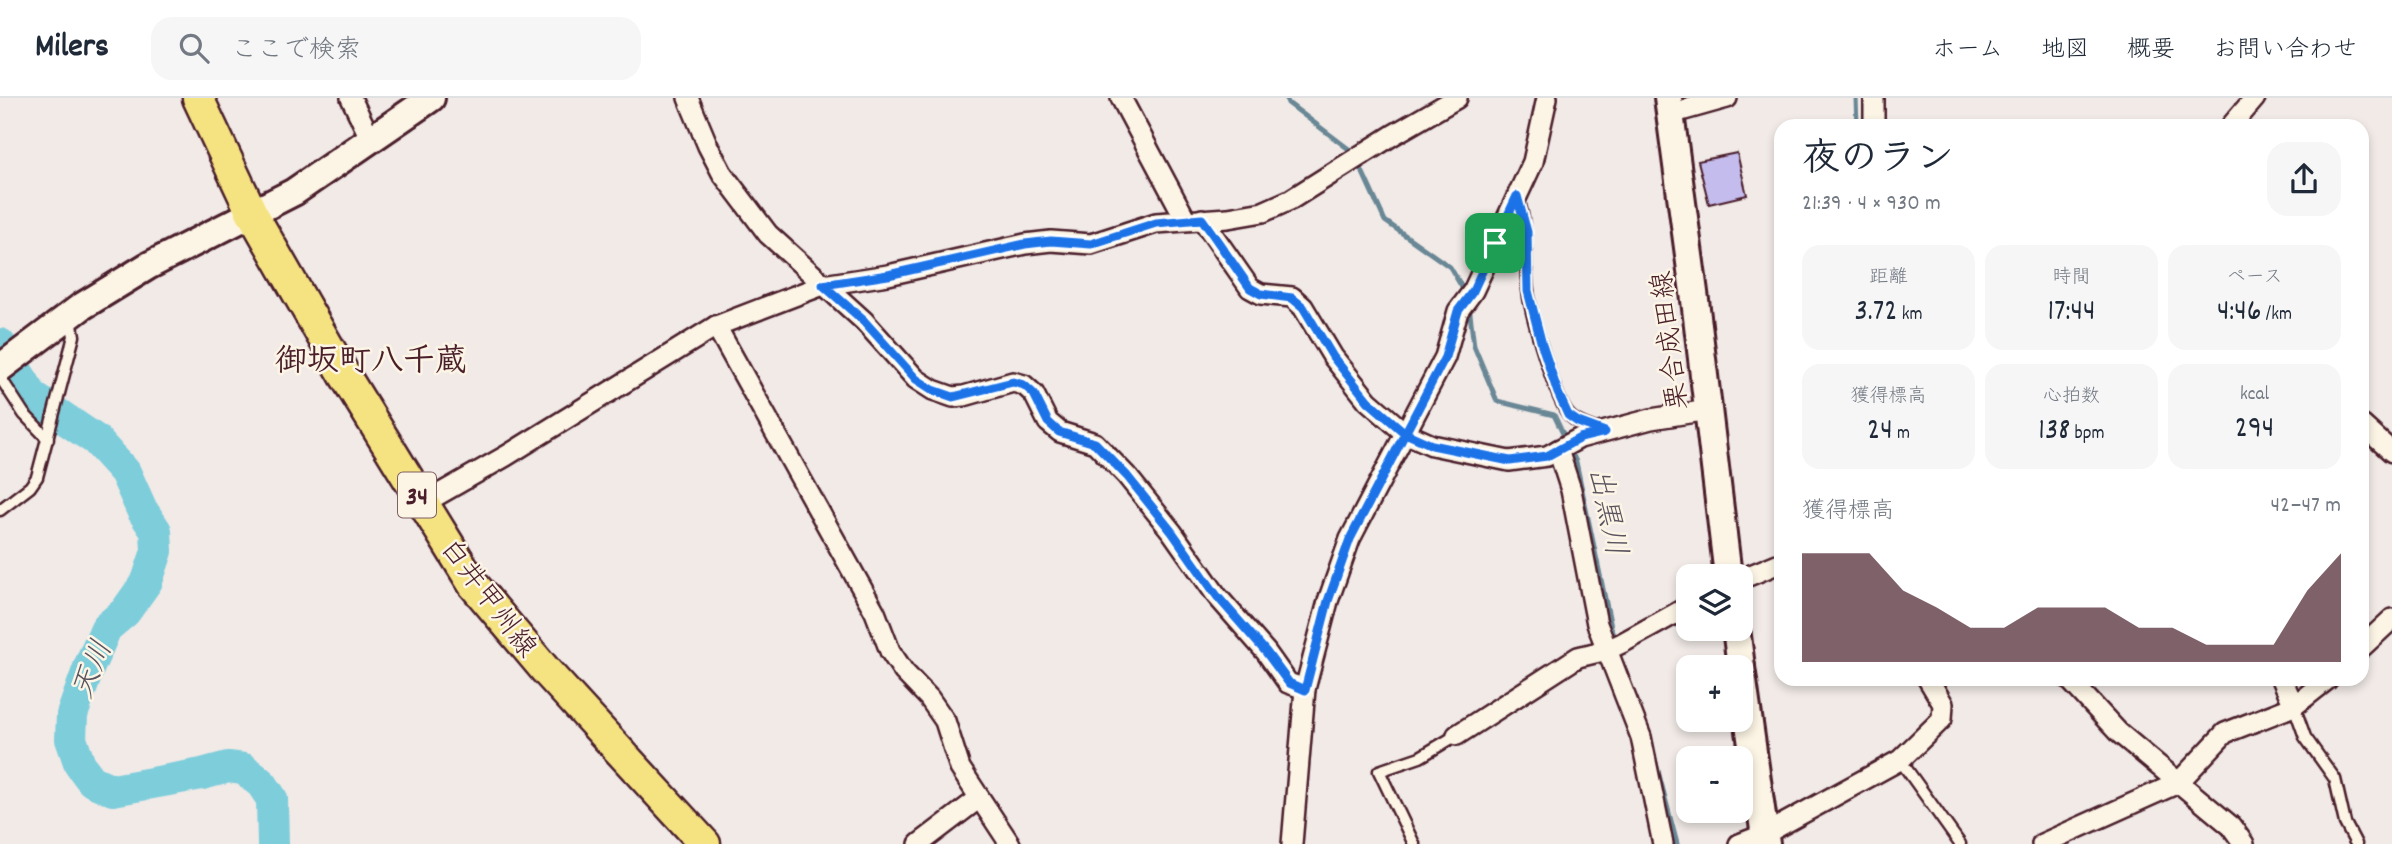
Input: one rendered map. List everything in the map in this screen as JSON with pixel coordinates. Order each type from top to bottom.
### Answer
[{"type":"main road","name":"白井甲州線","points":[[198,98],[252,213],[345,376],[473,584],[511,631],[705,844]]},
{"type":"main road","points":[[0,368],[70,316],[148,266],[295,192],[431,98]]},
{"type":"main road","name":"栗合成田線","points":[[1669,106],[1727,564]]},
{"type":"main road","points":[[1750,732],[1766,839]]},
{"type":"street","points":[[351,98],[371,140]]},
{"type":"street","points":[[688,98],[722,173],[768,234],[864,321],[916,379],[933,390],[953,397],[1013,382],[1024,385],[1034,394],[1048,422],[1059,432],[1095,443],[1127,476],[1172,532],[1217,596],[1289,683],[1305,690]]},
{"type":"street","points":[[1121,98],[1194,219],[1250,288],[1261,294],[1292,298],[1303,307],[1333,357],[1368,401],[1405,433],[1432,445],[1510,461],[1547,456],[1578,439],[1651,419],[1708,410]]},
{"type":"street","points":[[422,504],[506,456],[716,326],[823,285],[888,275],[1025,244],[1051,241],[1091,244],[1156,223],[1228,218],[1263,212],[1290,200],[1457,98]]},
{"type":"street","points":[[1292,844],[1305,690],[1328,601],[1350,539],[1445,357],[1459,309],[1473,291],[1533,162],[1547,98]]},
{"type":"street","points":[[1669,106],[1727,98]]},
{"type":"street","points":[[1874,98],[1874,119]]},
{"type":"street","points":[[2237,119],[2255,98]]},
{"type":"street","points":[[716,326],[875,612],[890,652],[945,721],[960,768],[1010,844]]},
{"type":"street","points":[[2369,431],[2392,452]]},
{"type":"street","points":[[1558,450],[1571,490],[1597,624],[1615,647],[1641,737],[1663,844]]},
{"type":"street","points":[[1753,574],[1774,565]]},
{"type":"street","points":[[1457,735],[1578,657],[1615,647],[1676,613]]},
{"type":"street","points":[[2369,641],[2392,619]]},
{"type":"street","points":[[1739,844],[1766,839],[1900,760],[1942,719],[1943,704],[1932,686]]},
{"type":"street","points":[[2075,686],[2118,732],[2231,826],[2244,844]]},
{"type":"street","points":[[2285,686],[2294,706]]},
{"type":"street","points":[[2042,844],[2178,783],[2225,733],[2294,706],[2319,686]]},
{"type":"street","points":[[919,844],[978,799]]},
{"type":"lane","points":[[1517,196],[1527,232],[1528,291],[1558,393],[1568,415],[1578,422],[1605,432]]},
{"type":"lane","points":[[0,510],[30,487],[37,477],[74,336],[70,316]]},
{"type":"lane","points":[[0,377],[24,414],[49,435]]},
{"type":"lane","points":[[2294,706],[2305,737],[2335,779],[2345,823],[2356,844]]},
{"type":"lane","points":[[1414,844],[1379,771],[1420,757],[1457,735]]},
{"type":"lane","points":[[1900,760],[1960,844]]},
{"type":"building","points":[[1737,153],[1747,195],[1709,204],[1698,161]]},
{"type":"waterway","name":"出黒川","points":[[1286,98],[1288,103],[1354,153]]},
{"type":"waterway","points":[[1856,98],[1857,119]]},
{"type":"waterway","name":"出黒川","points":[[1358,162],[1385,221],[1450,267],[1466,294]]},
{"type":"waterway","name":"出黒川","points":[[1469,306],[1474,346],[1497,401],[1554,415],[1566,440]]},
{"type":"waterway","name":"天川","points":[[0,344],[33,397],[96,440],[125,472],[142,510],[156,531],[157,551],[147,581],[125,612],[106,628],[72,715],[71,739],[80,765],[92,781],[113,790],[228,767],[244,769],[262,784],[272,799],[273,844]]},
{"type":"waterway","name":"出黒川","points":[[1570,449],[1576,462],[1614,641]]},
{"type":"waterway","name":"出黒川","points":[[1653,752],[1677,844]]},
{"type":"district","name":"御坂町八千蔵","points":[[371,359]]},
{"type":"route","points":[[1495,243],[1473,291],[1458,311],[1445,357],[1405,433],[1350,539],[1328,601],[1305,690],[1289,683],[1217,596],[1172,532],[1127,476],[1095,443],[1059,432],[1048,422],[1034,394],[1024,385],[1013,382],[953,397],[933,390],[916,379],[864,321],[823,285],[888,275],[1025,244],[1051,241],[1091,244],[1156,223],[1202,219],[1250,288],[1261,294],[1284,295],[1303,307],[1333,357],[1368,401],[1405,433],[1432,445],[1510,461],[1547,456],[1580,438],[1605,432],[1578,422],[1568,415],[1558,393],[1531,306],[1527,276],[1527,232],[1517,196],[1495,243]]}]
